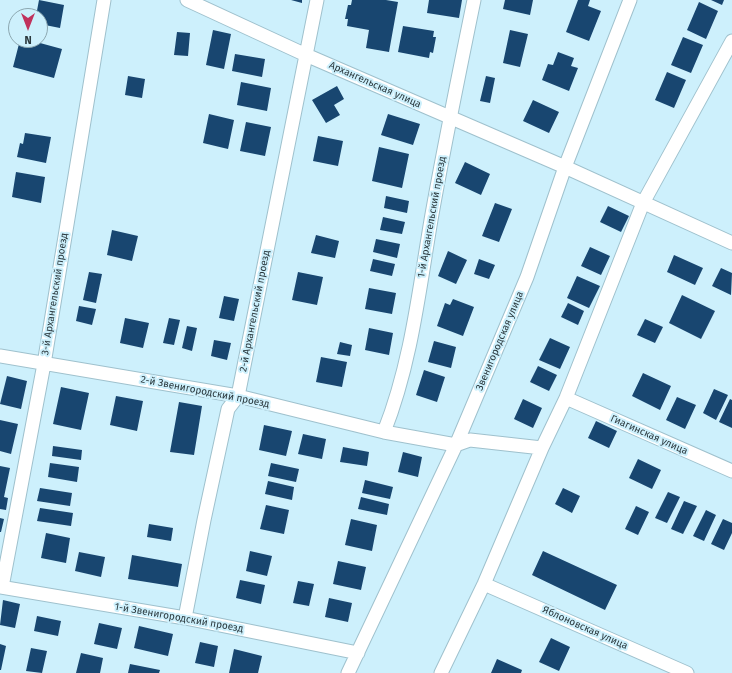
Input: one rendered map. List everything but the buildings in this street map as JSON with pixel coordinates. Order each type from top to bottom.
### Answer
[{"type":"street","name":"3-й Архангельский проезд","points":[[1,587],[44,364],[104,0]]},
{"type":"street","name":"Архангельская улица","points":[[187,0],[450,119],[564,167],[643,203]]},
{"type":"street","name":"2-й Архангельский проезд","points":[[185,618],[228,409],[238,396],[317,0]]},
{"type":"street","name":"1-й Архангельский проезд","points":[[384,432],[395,404],[410,342],[450,119],[474,0]]},
{"type":"street","name":"Звенигородская улица","points":[[348,673],[456,445],[527,277],[564,167],[630,0]]},
{"type":"street","points":[[441,673],[484,584],[542,448],[566,398],[643,203],[732,41]]},
{"type":"street","points":[[643,203],[732,243]]},
{"type":"street","name":"2-й Звенигородский проезд","points":[[0,356],[238,396],[384,432],[456,445]]},
{"type":"street","name":"Гиагинская улица","points":[[566,398],[732,471]]},
{"type":"street","points":[[456,445],[470,440],[542,448]]},
{"type":"street","name":"Яблоновская улица","points":[[484,584],[687,673]]},
{"type":"street","name":"1-й Звенигородский проезд","points":[[1,587],[185,618],[358,653]]}]
